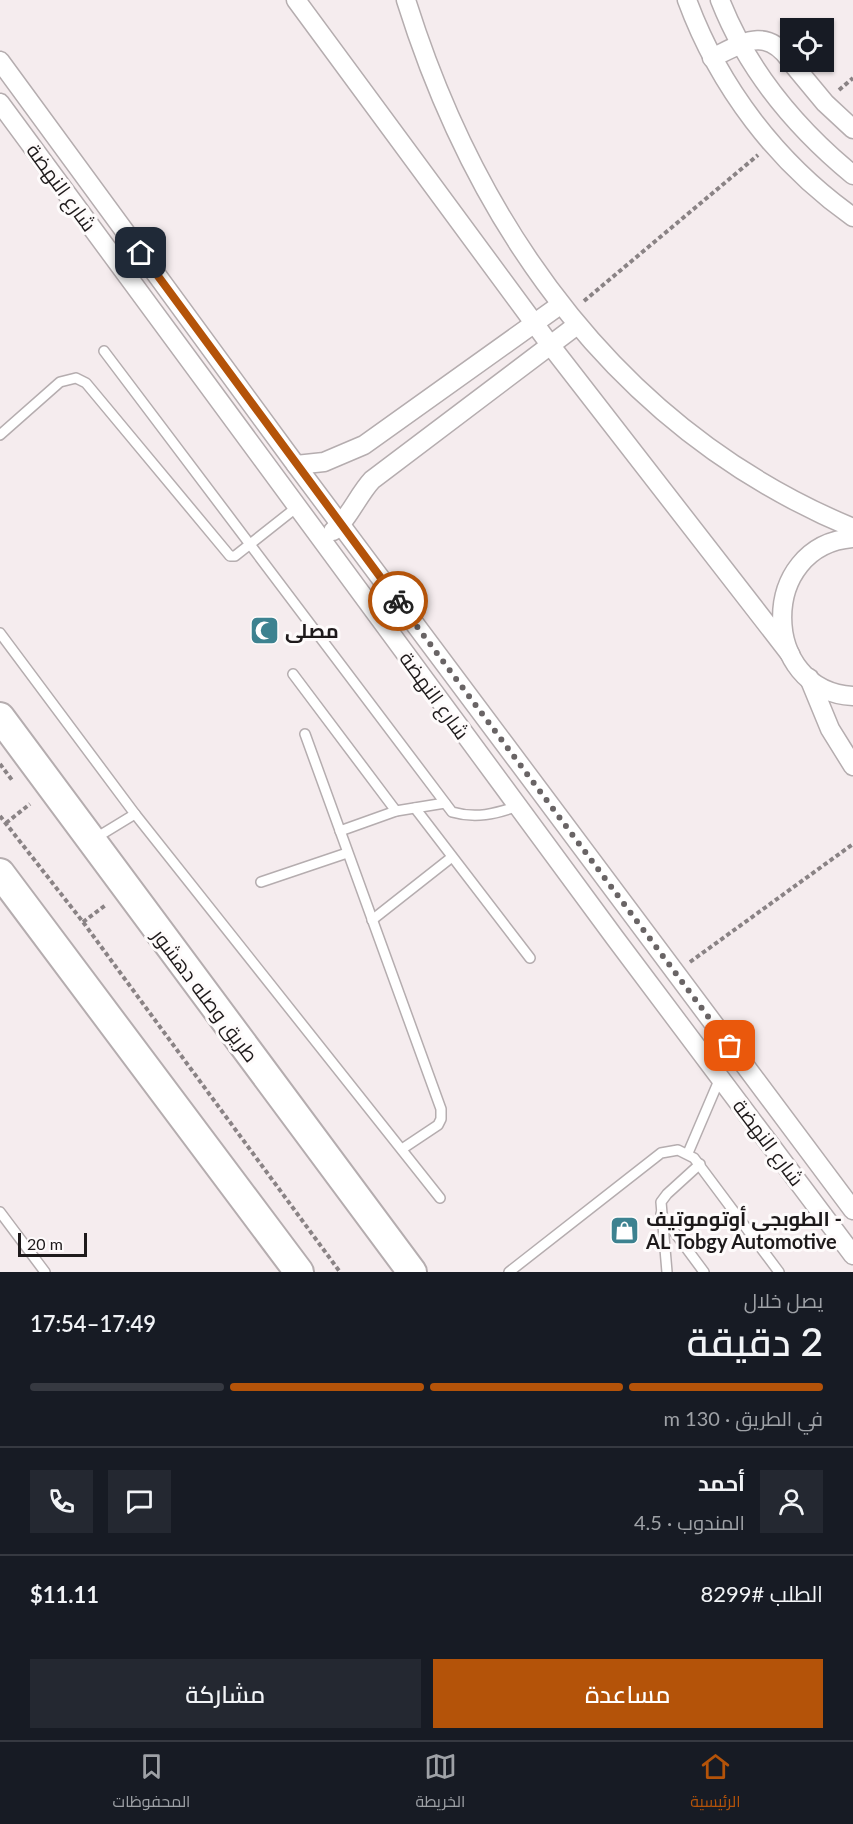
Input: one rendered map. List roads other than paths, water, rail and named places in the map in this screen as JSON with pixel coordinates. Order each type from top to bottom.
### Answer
[{"type":"main road","name":"طريق وصله دهشور","points":[[0,717],[412,1272]]},
{"type":"main road","points":[[0,873],[299,1272]]},
{"type":"street","points":[[296,0],[534,324],[809,678],[830,729],[853,766]]},
{"type":"street","points":[[406,0],[443,106],[467,158],[526,258],[568,315],[634,385],[697,438],[765,484],[853,528]]},
{"type":"street","points":[[687,0],[712,58],[736,97],[771,143],[803,176],[853,217]]},
{"type":"street","points":[[720,0],[741,44],[770,90],[812,139],[853,175]]},
{"type":"street","points":[[712,58],[751,40],[773,43],[780,50]]},
{"type":"street","name":"شارع النهضة","points":[[0,61],[296,465],[853,1210]]},
{"type":"street","points":[[800,72],[825,103],[853,129]]},
{"type":"street","name":"شارع النهضة","points":[[0,103],[615,938],[853,1255]]},
{"type":"street","points":[[296,465],[324,462],[364,445],[534,324],[568,315]]},
{"type":"street","points":[[321,540],[341,525],[359,494],[372,480],[551,346],[568,315]]},
{"type":"street","points":[[790,654],[781,625],[781,610],[789,581],[802,563],[820,548],[853,538]]},
{"type":"street","points":[[809,678],[834,692],[853,696]]},
{"type":"street","points":[[615,938],[637,922]]},
{"type":"lane","points":[[104,351],[452,812],[473,817],[490,815],[518,806]]},
{"type":"lane","points":[[0,435],[60,382],[76,378],[86,384],[224,553],[235,556],[297,507]]},
{"type":"lane","points":[[0,633],[135,814],[441,1198]]},
{"type":"lane","points":[[293,675],[396,811]]},
{"type":"lane","points":[[305,734],[441,1109],[441,1119],[438,1125],[402,1149]]},
{"type":"lane","points":[[340,831],[396,811],[445,803]]},
{"type":"lane","points":[[415,808],[530,957]]},
{"type":"lane","points":[[92,841],[135,814]]},
{"type":"lane","points":[[261,882],[347,853]]},
{"type":"lane","points":[[372,920],[452,856]]},
{"type":"lane","points":[[688,1153],[720,1077]]},
{"type":"lane","points":[[509,1272],[661,1153],[678,1150],[688,1153],[700,1164],[779,1272]]},
{"type":"lane","points":[[667,1272],[661,1202],[700,1164]]},
{"type":"lane","points":[[0,1212],[45,1272]]},
{"type":"lane","points":[[661,1214],[704,1272]]},
{"type":"place","name":"مصلى","points":[[264,630]]},
{"type":"place","name":"الطوبجى أوتوموتيف - AL Tobgy Automotive","points":[[625,1230]]}]
